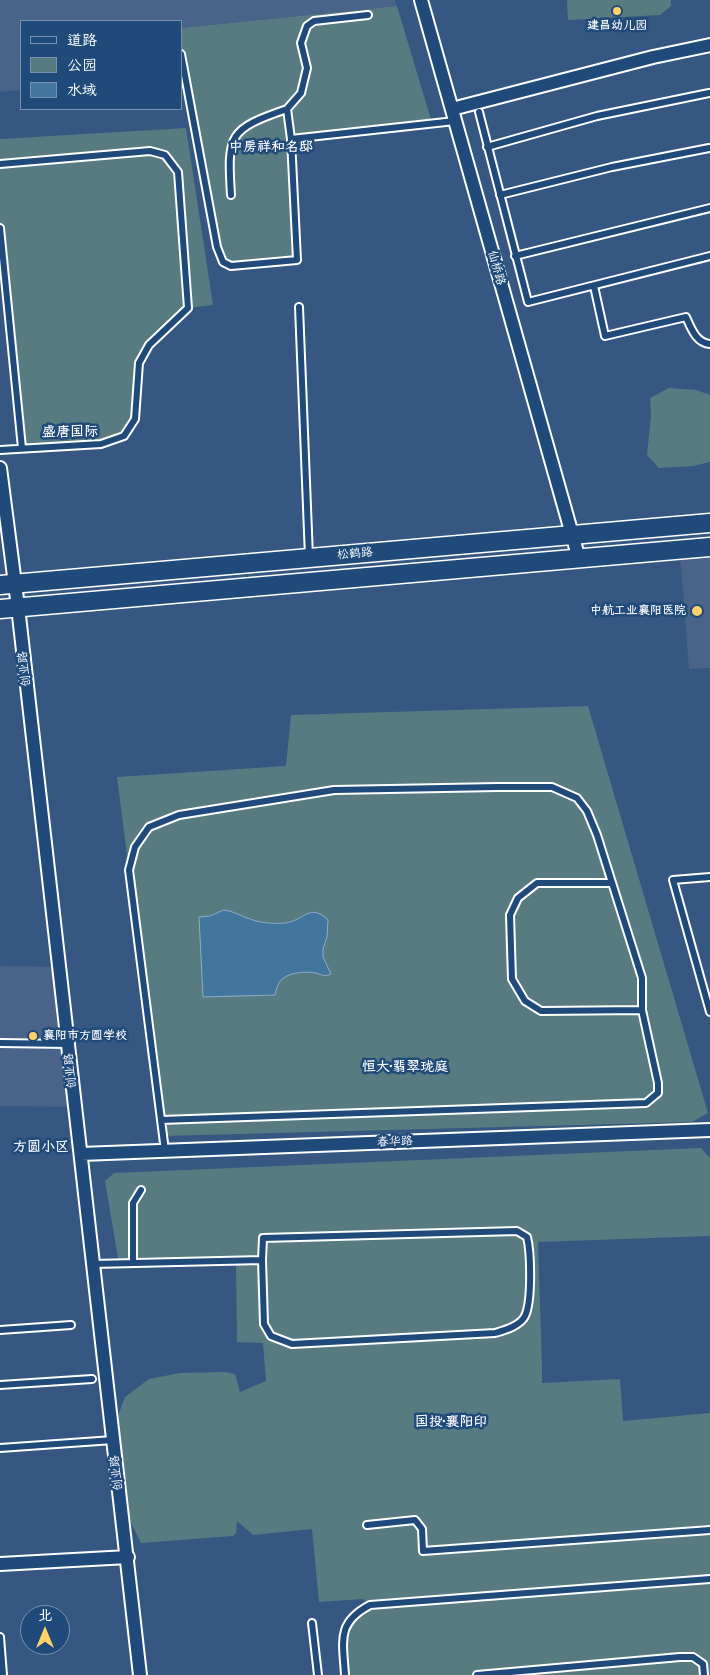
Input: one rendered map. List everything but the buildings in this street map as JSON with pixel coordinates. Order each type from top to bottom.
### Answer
[{"type":"main road","name":"松鹤路","points":[[7,585],[710,523]]},
{"type":"main road","name":"松鹤路","points":[[0,609],[710,547]]},
{"type":"street","name":"仙桥路","points":[[421,0],[578,559]]},
{"type":"street","points":[[453,115],[654,57],[710,45]]},
{"type":"street","name":"创业路","points":[[0,468],[7,585],[18,607],[140,1675]]},
{"type":"street","name":"春华路","points":[[81,1154],[710,1130]]},
{"type":"street","points":[[0,1564],[128,1557]]},
{"type":"lane","points":[[231,195],[229,161],[232,141],[242,128],[260,118],[287,109],[301,93],[307,68],[300,43],[307,26],[314,21],[368,15]]},
{"type":"lane","points":[[182,59],[217,247],[222,262],[231,266],[297,260],[291,138],[287,109]]},
{"type":"lane","points":[[487,147],[597,116],[708,93]]},
{"type":"lane","points":[[479,112],[528,302],[710,256]]},
{"type":"lane","points":[[291,138],[453,115]]},
{"type":"lane","points":[[500,195],[612,167],[708,148]]},
{"type":"lane","points":[[0,164],[150,151],[165,155],[178,172],[188,308],[149,345],[139,364],[135,419],[124,436],[101,444],[0,450]]},
{"type":"lane","points":[[515,256],[710,208]]},
{"type":"lane","points":[[0,228],[22,448]]},
{"type":"lane","points":[[594,286],[605,336],[686,317],[695,336],[706,344],[710,344]]},
{"type":"lane","points":[[299,306],[309,558]]},
{"type":"lane","points":[[161,1120],[646,1103],[658,1093],[658,1083],[642,1010],[642,978],[597,835],[587,811],[577,798],[552,788],[334,790],[179,815],[149,827],[135,847],[129,870],[161,1120],[165,1151]]},
{"type":"lane","points":[[710,878],[673,880],[710,1012]]},
{"type":"lane","points":[[612,883],[537,883],[518,898],[510,915],[512,979],[525,1001],[541,1010],[642,1010]]},
{"type":"lane","points":[[0,1043],[68,1044]]},
{"type":"lane","points":[[134,1263],[133,1203],[141,1190]]},
{"type":"lane","points":[[517,1232],[526,1238],[530,1248],[529,1303],[525,1318],[514,1326],[495,1333],[292,1344],[271,1336],[264,1324],[262,1260],[263,1238],[517,1232]]},
{"type":"lane","points":[[93,1264],[262,1260]]},
{"type":"lane","points":[[0,1330],[71,1325]]},
{"type":"lane","points":[[0,1385],[92,1378]]},
{"type":"lane","points":[[0,1448],[113,1440]]},
{"type":"lane","points":[[367,1525],[414,1520],[422,1529],[423,1551],[710,1530]]},
{"type":"lane","points":[[345,1675],[343,1642],[346,1626],[357,1612],[370,1605],[710,1579]]},
{"type":"lane","points":[[312,1623],[318,1675]]},
{"type":"lane","points":[[0,1637],[3,1675]]},
{"type":"lane","points":[[478,1675],[693,1657],[703,1664],[704,1675]]},
{"type":"shaded area","points":[[0,0],[395,0],[397,6],[182,28],[182,20],[20,20],[20,90],[0,92]]},
{"type":"shaded area","name":"中航工业襄阳医院","points":[[710,553],[710,668],[689,669],[680,555]]},
{"type":"shaded area","name":"襄阳市方圆学校","points":[[0,966],[59,967],[75,1107],[0,1106]]},
{"type":"green space","name":"建昌幼儿园","points":[[567,0],[671,0],[671,6],[660,15],[568,20]]},
{"type":"green space","points":[[397,6],[432,123],[291,139],[297,260],[231,266],[223,262],[182,59],[182,28]]},
{"type":"green space","points":[[186,128],[213,305],[187,308],[149,345],[139,364],[135,419],[124,436],[101,444],[22,448],[0,228],[0,139]]},
{"type":"green space","points":[[669,388],[696,390],[710,395],[710,462],[693,466],[659,468],[647,455],[651,415],[650,398]]},
{"type":"green space","points":[[588,706],[708,1113],[692,1122],[163,1136],[117,777],[286,766],[291,715]]},
{"type":"green space","points":[[701,1148],[710,1158],[710,1236],[538,1242],[542,1383],[620,1379],[623,1421],[710,1413],[710,1675],[345,1675],[346,1626],[370,1605],[363,1599],[319,1602],[312,1529],[253,1535],[237,1521],[236,1533],[233,1536],[141,1543],[130,1521],[116,1421],[125,1397],[149,1379],[180,1373],[225,1372],[235,1374],[240,1392],[266,1381],[263,1343],[237,1342],[236,1261],[119,1264],[105,1181],[114,1173]]},
{"type":"water","points":[[224,910],[254,920],[272,923],[292,922],[311,913],[322,915],[328,920],[323,957],[331,974],[325,976],[306,972],[290,974],[279,983],[275,995],[203,997],[199,917],[210,916]]},
{"type":"place","name":"建昌幼儿园","points":[[617,11]]},
{"type":"place","name":"中航工业襄阳医院","points":[[697,611]]},
{"type":"place","name":"襄阳市方圆学校","points":[[33,1036]]},
{"type":"district","name":"中房祥和名邸","points":[[271,147]]},
{"type":"district","name":"盛唐国际","points":[[70,432]]},
{"type":"district","name":"恒大·翡翠珑庭","points":[[405,1067]]},
{"type":"district","name":"方圆小区","points":[[41,1147]]},
{"type":"district","name":"国投·襄阳印","points":[[451,1422]]}]
